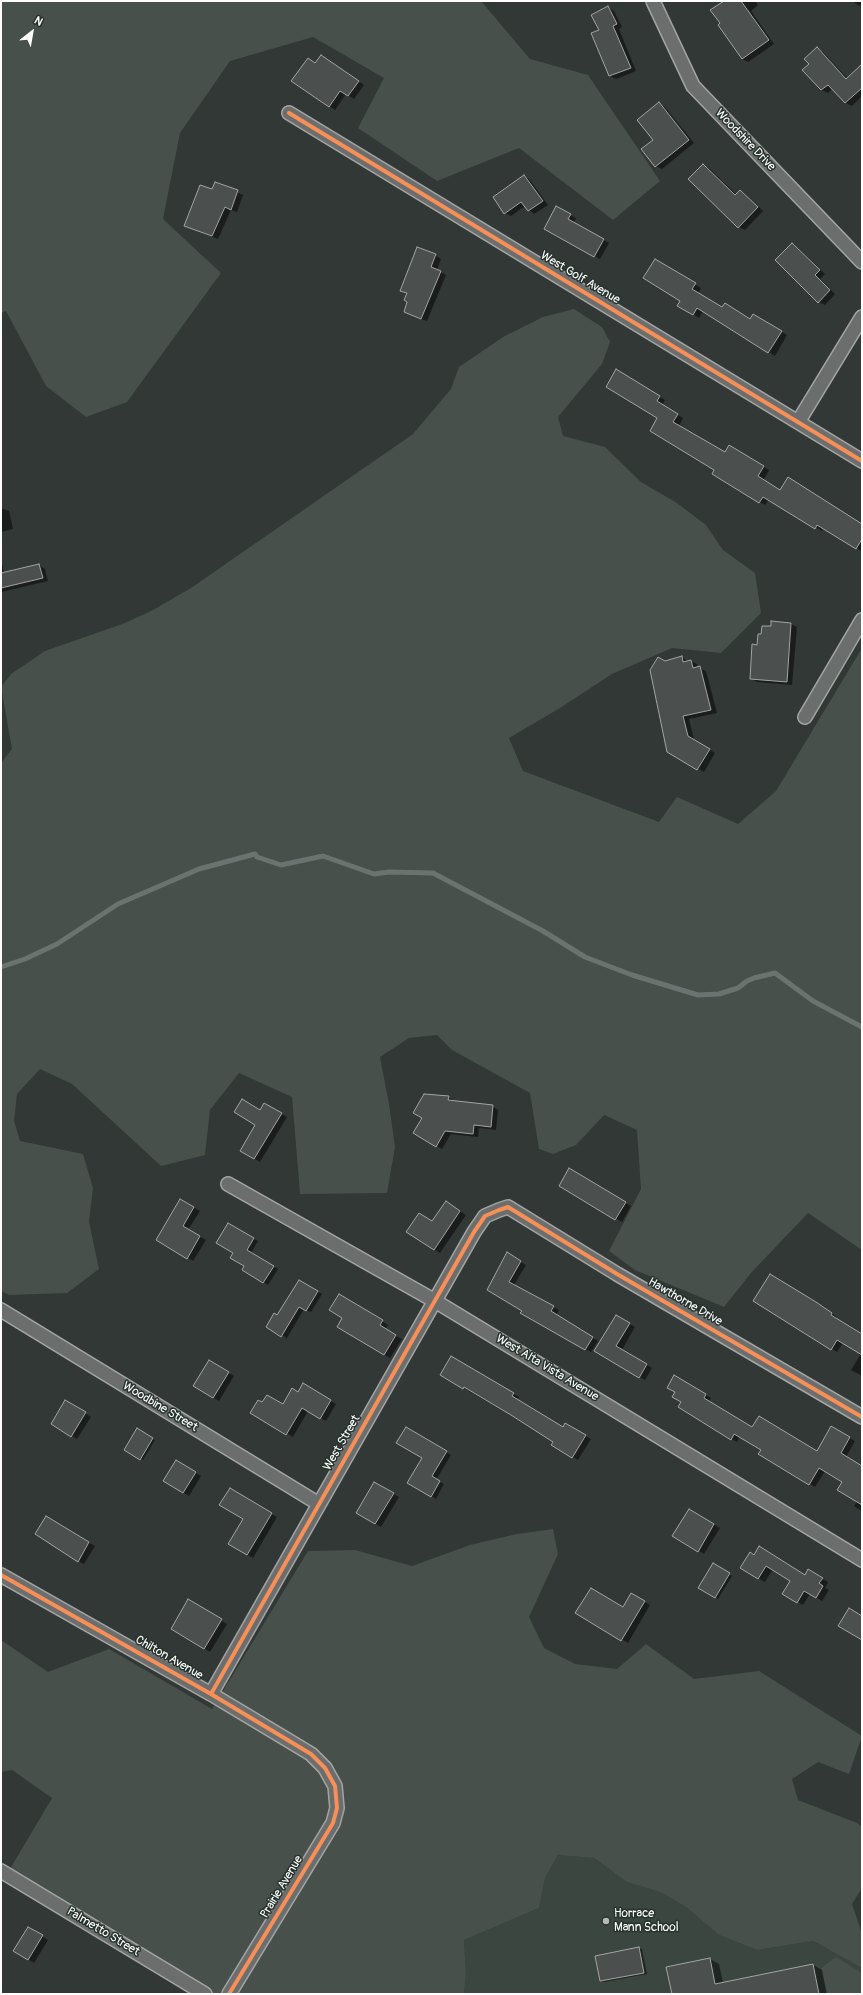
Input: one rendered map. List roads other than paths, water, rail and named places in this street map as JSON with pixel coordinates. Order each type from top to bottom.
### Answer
[{"type":"street","name":"Woodshire Drive","points":[[653,1],[693,86],[862,262]]},
{"type":"street","name":"West Golf Avenue","points":[[289,112],[862,461]]},
{"type":"street","points":[[798,422],[862,316]]},
{"type":"street","points":[[805,717],[862,620]]},
{"type":"street","name":"West Alta Vista Avenue","points":[[228,1184],[435,1301],[862,1560]]},
{"type":"street","name":"Hawthorne Drive","points":[[499,1210],[508,1207],[617,1274],[862,1417]]},
{"type":"street","name":"West Street","points":[[211,1694],[474,1232],[485,1216],[499,1210]]},
{"type":"street","name":"Woodbine Street","points":[[1,1310],[319,1504]]},
{"type":"street","name":"Chilton Avenue","points":[[1,1575],[211,1694],[311,1754],[325,1768],[335,1786]]},
{"type":"street","name":"Prairie Avenue","points":[[229,1994],[333,1823],[337,1808],[335,1786]]},
{"type":"street","name":"Palmetto Street","points":[[1,1871],[205,1994]]},
{"type":"waterway","points":[[1,967],[25,959],[57,944],[118,904],[199,869],[255,854],[257,857],[281,865],[323,856],[374,874],[389,872],[433,873],[543,931],[585,957],[632,975],[698,995],[719,994],[738,988],[754,978],[775,973],[813,1001],[862,1027]]},
{"type":"place","name":"Horrace Mann School","points":[[606,1921]]}]
